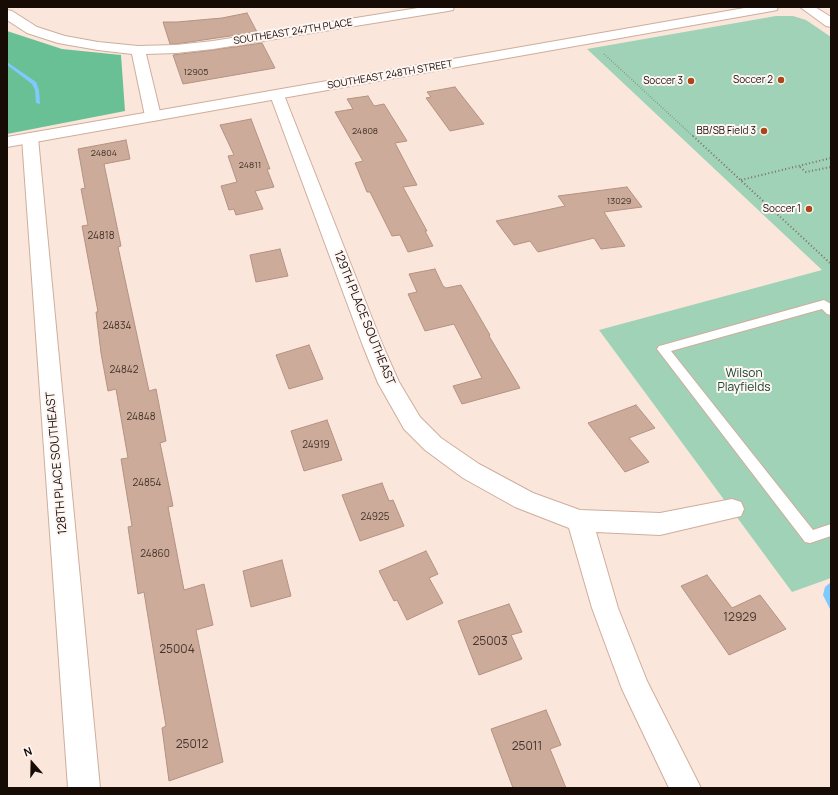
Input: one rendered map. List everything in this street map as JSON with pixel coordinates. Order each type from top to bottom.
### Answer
[{"type":"street","points":[[7,9],[13,7]]},
{"type":"street","name":"SOUTHEAST 247TH PLACE","points":[[138,50],[176,49],[213,45],[349,17],[448,7]]},
{"type":"street","name":"SOUTHEAST 248TH STREET","points":[[7,142],[772,7]]},
{"type":"street","points":[[806,7],[831,23]]},
{"type":"street","points":[[7,14],[32,30],[63,40],[98,46],[138,50],[153,116]]},
{"type":"street","name":"129TH PLACE SOUTHEAST","points":[[277,95],[373,346],[389,383],[412,422],[433,444],[471,471],[524,500],[580,522]]},
{"type":"street","name":"128TH PLACE SOUTHEAST","points":[[30,138],[84,788]]},
{"type":"street","points":[[685,788],[636,688],[604,608],[580,522],[660,524],[732,509]]},
{"type":"lane","points":[[831,311],[824,304],[663,349],[810,537],[831,530]]},
{"type":"path","points":[[603,53],[831,264]]},
{"type":"path","points":[[741,180],[831,158]]},
{"type":"path","points":[[799,166],[806,172],[831,167]]},
{"type":"green space","name":"Wilson Playfields","points":[[776,16],[793,16],[806,20],[831,37],[831,578],[792,592],[599,330],[822,270],[587,49]]},
{"type":"green space","points":[[7,31],[62,49],[121,55],[125,111],[7,134]]},
{"type":"water","points":[[831,582],[831,611],[823,595],[825,587]]},
{"type":"building","points":[[247,13],[257,32],[176,44],[170,44],[163,22],[222,18]]},
{"type":"building","points":[[262,43],[275,68],[183,84],[173,55],[213,50]]},
{"type":"building","points":[[455,87],[484,124],[450,131],[426,98],[431,97],[427,92]]},
{"type":"building","points":[[368,96],[374,106],[384,104],[407,141],[395,143],[417,185],[403,187],[427,231],[425,231],[433,246],[408,252],[400,235],[392,236],[370,192],[367,192],[355,163],[363,161],[335,112],[353,109],[347,99]]},
{"type":"building","points":[[251,119],[270,169],[267,169],[274,187],[255,191],[263,209],[236,215],[234,209],[229,210],[221,186],[237,182],[228,156],[234,155],[220,125]]},
{"type":"building","points":[[126,140],[130,159],[104,164],[121,246],[118,247],[149,391],[156,389],[166,441],[160,443],[173,506],[168,507],[184,590],[204,584],[213,625],[196,630],[223,762],[169,781],[162,728],[166,726],[144,592],[138,594],[128,527],[132,526],[121,459],[128,458],[116,389],[108,391],[101,353],[96,312],[98,312],[82,226],[88,225],[81,189],[85,188],[78,149]]},
{"type":"building","points":[[627,187],[642,207],[604,212],[625,246],[601,249],[594,238],[538,252],[530,241],[514,245],[496,221],[565,206],[558,196]]},
{"type":"building","points":[[280,249],[288,276],[256,282],[250,255]]},
{"type":"building","points":[[435,269],[443,286],[446,288],[461,285],[520,388],[462,404],[453,386],[482,378],[454,324],[425,331],[408,294],[417,292],[409,274]]},
{"type":"building","points":[[309,345],[323,379],[289,389],[276,355]]},
{"type":"building","points":[[636,405],[655,428],[629,438],[649,462],[625,472],[588,423]]},
{"type":"building","points":[[327,420],[342,460],[304,471],[291,431]]},
{"type":"building","points":[[382,483],[389,501],[393,500],[404,526],[360,541],[342,495]]},
{"type":"building","points":[[426,551],[438,574],[429,578],[443,603],[407,620],[397,600],[394,601],[379,571]]},
{"type":"building","points":[[282,560],[291,596],[251,607],[243,571]]},
{"type":"building","points":[[707,575],[732,608],[760,595],[786,629],[729,655],[681,586]]},
{"type":"building","points":[[509,604],[522,632],[511,635],[522,659],[479,675],[458,621]]},
{"type":"building","points":[[546,710],[561,745],[550,749],[566,788],[513,788],[491,729]]},
{"type":"waterway","points":[[7,63],[34,83],[37,90],[38,103]]},
{"type":"place","name":"Soccer 2","points":[[781,80]]},
{"type":"place","name":"Soccer 3","points":[[691,81]]},
{"type":"place","name":"BB/SB Field 3","points":[[764,131]]},
{"type":"place","name":"Soccer 1","points":[[809,209]]}]
